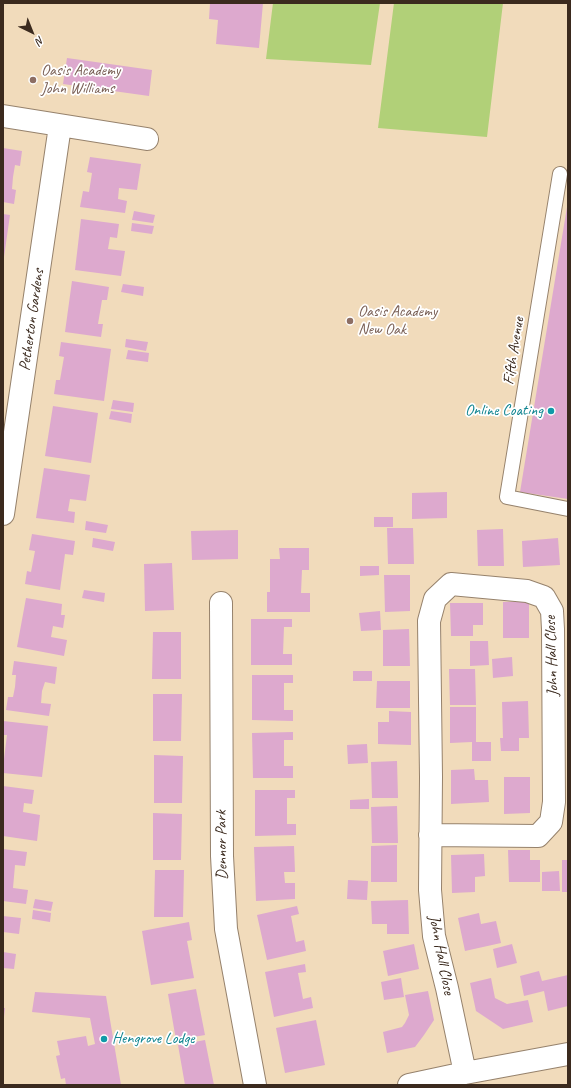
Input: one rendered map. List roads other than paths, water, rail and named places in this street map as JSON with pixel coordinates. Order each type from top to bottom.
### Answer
[{"type":"street","points":[[3,116],[147,139]]},
{"type":"street","name":"Petherton Gardens","points":[[3,514],[60,126]]},
{"type":"street","name":"John Hall Close","points":[[430,835],[538,836],[551,822],[554,802],[553,629],[552,611],[544,597],[527,591],[451,584],[435,599],[429,621],[431,777],[430,835],[430,890],[434,936],[447,988],[465,1073]]},
{"type":"street","name":"Dennor Park","points":[[221,603],[222,856],[226,929],[255,1085]]},
{"type":"street","points":[[409,1085],[568,1054]]},
{"type":"lane","name":"Fifth Avenue","points":[[560,174],[507,497],[568,509]]},
{"type":"place","name":"Oasis Academy John Williams","points":[[33,80]]},
{"type":"place","name":"Oasis Academy New Oak","points":[[350,321]]},
{"type":"place","name":"Online Coating","points":[[551,411]]},
{"type":"place","name":"Hengrove Lodge","points":[[104,1039]]}]
